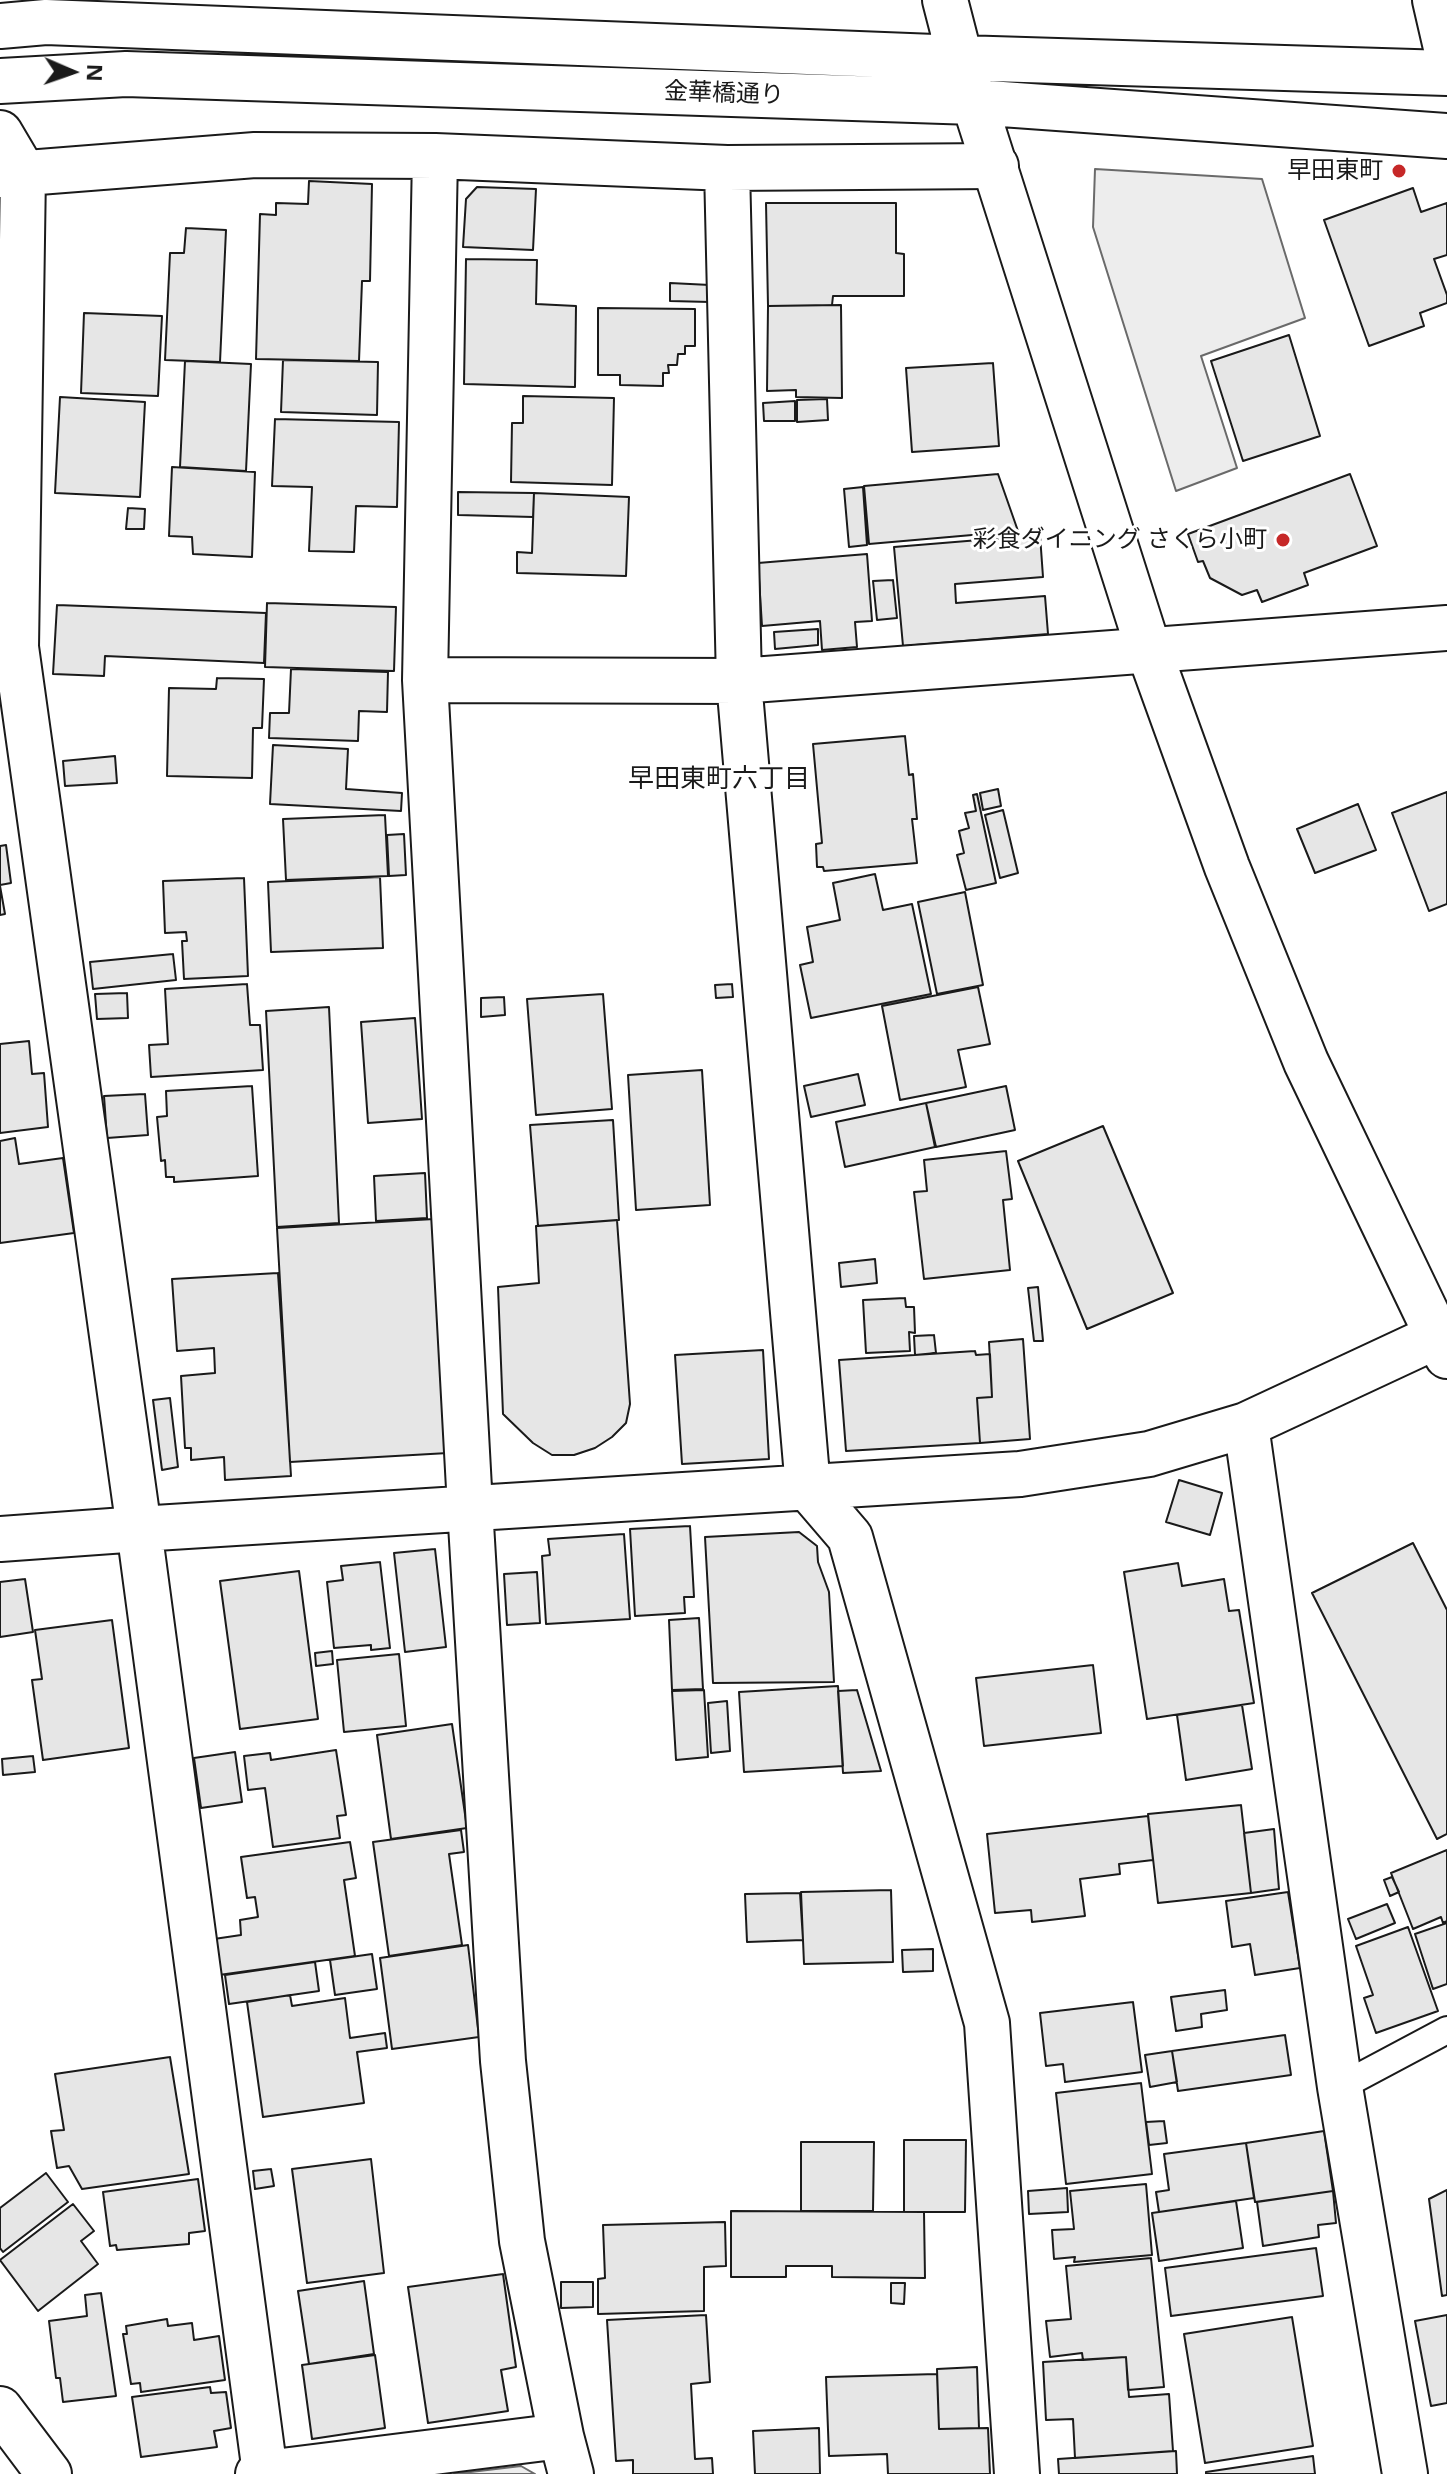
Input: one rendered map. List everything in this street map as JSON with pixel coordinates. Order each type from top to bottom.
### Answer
[{"type":"street","points":[[0,1539],[1020,1474],[1149,1454],[1246,1425],[1442,1346],[1306,1062],[1227,867],[1149,651],[960,58],[945,0]]},
{"type":"street","points":[[1435,0],[1447,52]]},
{"type":"street","name":"金華橋通り","points":[[0,26],[46,22],[960,58],[1447,73]]},
{"type":"street","name":"金華橋通り","points":[[0,81],[126,74],[974,102],[1447,136]]},
{"type":"street","points":[[0,133],[11,173],[16,647],[139,1529],[265,2473]]},
{"type":"street","points":[[11,173],[255,155],[435,156],[727,168],[996,166]]},
{"type":"street","points":[[258,2474],[566,2455],[522,2241],[503,2061],[470,1507],[425,680],[435,156]]},
{"type":"street","points":[[727,168],[739,681],[808,1488],[850,1537],[987,2023],[1017,2474]]},
{"type":"street","points":[[425,680],[739,681],[1447,628]]},
{"type":"street","points":[[1246,1425],[1340,2087],[1405,2474]]},
{"type":"street","points":[[0,2409],[49,2474]]},
{"type":"lane","points":[[1340,2087],[1447,2030]]},
{"type":"shaded area","points":[[1095,169],[1262,179],[1305,318],[1201,356],[1237,468],[1176,491],[1093,227]]},
{"type":"shaded area","points":[[521,2466],[535,2474],[454,2474]]},
{"type":"building","points":[[309,181],[372,184],[370,281],[362,281],[359,361],[256,359],[260,214],[276,215],[276,203],[308,204]]},
{"type":"building","points":[[477,187],[536,189],[533,250],[463,247],[466,199]]},
{"type":"building","points":[[1413,188],[1421,212],[1447,203],[1447,255],[1434,259],[1447,303],[1420,313],[1424,326],[1369,346],[1324,220]]},
{"type":"building","points":[[766,203],[896,203],[896,253],[904,254],[904,296],[833,296],[832,305],[768,306]]},
{"type":"building","points":[[186,228],[226,230],[220,362],[165,360],[170,253],[184,253]]},
{"type":"building","points":[[466,259],[537,260],[536,304],[576,306],[575,387],[464,384]]},
{"type":"building","points":[[670,283],[710,285],[710,302],[670,301]]},
{"type":"building","points":[[841,305],[842,398],[796,397],[796,390],[767,391],[768,306]]},
{"type":"building","points":[[598,308],[695,309],[695,346],[685,346],[685,354],[678,354],[677,365],[668,365],[669,373],[663,373],[663,386],[620,385],[620,375],[598,375]]},
{"type":"building","points":[[84,313],[162,316],[158,396],[81,393]]},
{"type":"building","points":[[1289,335],[1320,436],[1243,461],[1211,361]]},
{"type":"building","points":[[283,360],[378,362],[377,415],[281,412]]},
{"type":"building","points":[[185,361],[251,364],[246,471],[180,467]]},
{"type":"building","points":[[993,363],[999,446],[912,452],[906,368]]},
{"type":"building","points":[[523,396],[614,398],[612,485],[511,482],[512,423],[523,423]]},
{"type":"building","points":[[60,397],[145,402],[140,497],[55,493]]},
{"type":"building","points":[[827,399],[828,420],[797,422],[797,400]]},
{"type":"building","points":[[795,401],[795,421],[764,421],[763,403]]},
{"type":"building","points":[[275,419],[399,422],[397,507],[356,506],[354,552],[309,551],[312,487],[272,486]]},
{"type":"building","points":[[172,467],[255,472],[252,557],[193,554],[192,537],[169,536]]},
{"type":"building","points":[[998,474],[1018,531],[869,544],[864,486]]},
{"type":"building","name":"彩食ダイニング さくら小町","points":[[1350,474],[1377,546],[1304,573],[1308,585],[1262,602],[1257,590],[1242,595],[1210,578],[1203,561],[1198,562],[1188,534]]},
{"type":"building","points":[[863,487],[867,545],[849,547],[844,489]]},
{"type":"building","points":[[458,492],[534,493],[533,517],[458,515]]},
{"type":"building","points":[[534,493],[629,497],[626,576],[517,573],[517,552],[532,553]]},
{"type":"building","points":[[128,508],[145,509],[144,529],[126,529]]},
{"type":"building","points":[[1040,535],[1043,577],[955,584],[956,603],[1045,596],[1048,634],[903,646],[894,547]]},
{"type":"building","points":[[867,554],[872,621],[855,622],[857,647],[822,650],[820,621],[762,626],[758,563]]},
{"type":"building","points":[[893,580],[897,618],[877,620],[873,581]]},
{"type":"building","points":[[267,603],[396,607],[394,671],[265,667]]},
{"type":"building","points":[[57,605],[266,613],[264,663],[105,656],[104,676],[53,674]]},
{"type":"building","points":[[818,629],[818,645],[775,649],[774,632]]},
{"type":"building","points":[[291,669],[388,672],[387,712],[359,711],[358,741],[269,738],[270,713],[289,713]]},
{"type":"building","points":[[217,678],[264,679],[262,728],[253,728],[252,778],[167,776],[169,688],[216,689]]},
{"type":"building","points":[[905,736],[909,775],[913,774],[917,819],[912,819],[917,863],[824,871],[823,867],[817,867],[816,844],[822,843],[813,744]]},
{"type":"building","points":[[273,745],[348,749],[346,789],[402,793],[401,811],[270,804]]},
{"type":"building","points":[[115,756],[117,783],[65,786],[63,761]]},
{"type":"building","points":[[998,789],[1001,806],[983,810],[980,793]]},
{"type":"building","points":[[1447,792],[1447,904],[1429,911],[1392,813]]},
{"type":"building","points":[[977,794],[996,883],[966,890],[957,855],[964,853],[959,831],[969,828],[965,813],[976,811],[973,795]]},
{"type":"building","points":[[1358,804],[1376,850],[1315,873],[1297,829]]},
{"type":"building","points":[[1003,810],[1018,873],[1000,878],[985,815]]},
{"type":"building","points":[[385,815],[388,876],[286,880],[283,819]]},
{"type":"building","points":[[404,834],[406,875],[389,876],[387,835]]},
{"type":"building","points":[[6,845],[11,883],[0,885],[0,846]]},
{"type":"building","points":[[875,874],[883,910],[912,904],[931,994],[811,1018],[800,965],[813,962],[807,927],[840,920],[833,883]]},
{"type":"building","points":[[380,877],[383,948],[271,952],[268,882]]},
{"type":"building","points":[[244,878],[248,976],[184,979],[182,941],[187,941],[186,932],[165,933],[163,881]]},
{"type":"building","points":[[0,886],[5,914],[0,915]]},
{"type":"building","points":[[965,892],[983,985],[937,994],[918,902]]},
{"type":"building","points":[[173,954],[176,980],[93,989],[90,962]]},
{"type":"building","points":[[247,984],[250,1025],[260,1025],[263,1070],[151,1077],[149,1045],[168,1044],[165,989]]},
{"type":"building","points":[[732,984],[733,997],[716,998],[715,985]]},
{"type":"building","points":[[978,987],[990,1044],[958,1050],[966,1087],[900,1100],[882,1006]]},
{"type":"building","points":[[127,993],[128,1018],[97,1019],[95,994]]},
{"type":"building","points":[[603,994],[612,1109],[536,1115],[527,999]]},
{"type":"building","points":[[504,997],[505,1015],[481,1017],[481,998]]},
{"type":"building","points":[[329,1007],[339,1223],[277,1227],[266,1011]]},
{"type":"building","points":[[415,1018],[422,1119],[368,1123],[361,1022]]},
{"type":"building","points":[[29,1041],[32,1074],[44,1073],[48,1127],[0,1133],[0,1044]]},
{"type":"building","points":[[702,1070],[710,1205],[636,1210],[628,1075]]},
{"type":"building","points":[[858,1074],[865,1105],[811,1117],[804,1086]]},
{"type":"building","points":[[252,1086],[258,1176],[174,1182],[174,1177],[166,1177],[165,1160],[161,1161],[157,1117],[167,1116],[166,1091]]},
{"type":"building","points":[[1006,1086],[1015,1130],[936,1147],[926,1103]]},
{"type":"building","points":[[145,1094],[148,1135],[107,1138],[104,1096]]},
{"type":"building","points":[[926,1103],[935,1147],[845,1167],[836,1122]]},
{"type":"building","points":[[613,1120],[619,1220],[538,1226],[530,1125]]},
{"type":"building","points":[[1103,1126],[1173,1293],[1087,1329],[1018,1161]]},
{"type":"building","points":[[15,1138],[19,1164],[63,1158],[74,1233],[0,1243],[0,1141]]},
{"type":"building","points":[[1006,1151],[1012,1199],[1003,1200],[1010,1270],[924,1279],[914,1192],[927,1191],[924,1160]]},
{"type":"building","points":[[425,1173],[427,1218],[376,1221],[374,1176]]},
{"type":"building","points":[[434,1219],[448,1453],[290,1462],[277,1228]]},
{"type":"building","points":[[617,1220],[630,1404],[626,1423],[595,1448],[574,1455],[552,1455],[533,1443],[503,1414],[498,1287],[539,1283],[536,1226]]},
{"type":"building","points":[[875,1259],[877,1283],[841,1287],[839,1263]]},
{"type":"building","points":[[278,1273],[291,1476],[225,1480],[224,1457],[191,1460],[191,1448],[185,1448],[181,1376],[215,1373],[214,1348],[177,1351],[172,1279]]},
{"type":"building","points":[[1038,1287],[1043,1341],[1034,1341],[1028,1288]]},
{"type":"building","points":[[905,1298],[906,1307],[914,1307],[915,1333],[909,1332],[910,1351],[866,1353],[863,1300]]},
{"type":"building","points":[[934,1335],[936,1353],[915,1355],[914,1336]]},
{"type":"building","points":[[1023,1339],[1030,1439],[980,1443],[977,1398],[992,1397],[989,1342]]},
{"type":"building","points":[[763,1350],[769,1459],[682,1464],[675,1355]]},
{"type":"building","points":[[975,1351],[976,1355],[990,1354],[992,1397],[977,1398],[980,1443],[846,1451],[839,1360]]},
{"type":"building","points":[[170,1398],[178,1467],[162,1470],[153,1400]]},
{"type":"building","points":[[1179,1480],[1222,1493],[1210,1535],[1166,1522]]},
{"type":"building","points":[[690,1526],[694,1597],[684,1597],[685,1613],[635,1616],[630,1529]]},
{"type":"building","points":[[799,1532],[817,1546],[818,1562],[829,1592],[834,1682],[713,1683],[705,1537]]},
{"type":"building","points":[[624,1534],[630,1619],[546,1624],[542,1556],[550,1555],[548,1539]]},
{"type":"building","points":[[1413,1543],[1447,1610],[1447,1834],[1437,1839],[1312,1593]]},
{"type":"building","points":[[435,1549],[446,1647],[405,1652],[394,1553]]},
{"type":"building","points":[[380,1562],[390,1648],[371,1650],[371,1645],[334,1648],[327,1582],[343,1580],[341,1566]]},
{"type":"building","points":[[1178,1563],[1182,1586],[1224,1579],[1229,1611],[1239,1610],[1254,1703],[1147,1719],[1124,1572]]},
{"type":"building","points":[[299,1571],[318,1719],[240,1729],[220,1581]]},
{"type":"building","points":[[537,1572],[540,1623],[507,1625],[504,1574]]},
{"type":"building","points":[[25,1579],[33,1632],[0,1637],[0,1582]]},
{"type":"building","points":[[699,1618],[703,1689],[672,1690],[669,1620]]},
{"type":"building","points":[[112,1620],[129,1748],[43,1760],[32,1680],[42,1679],[35,1630]]},
{"type":"building","points":[[332,1651],[333,1664],[316,1666],[315,1653]]},
{"type":"building","points":[[399,1654],[406,1726],[344,1732],[337,1660]]},
{"type":"building","points":[[1093,1665],[1101,1733],[984,1746],[976,1678]]},
{"type":"building","points":[[838,1686],[843,1766],[744,1772],[739,1692]]},
{"type":"building","points":[[704,1690],[708,1757],[676,1760],[672,1691]]},
{"type":"building","points":[[857,1690],[881,1771],[843,1773],[838,1691]]},
{"type":"building","points":[[727,1701],[730,1751],[711,1753],[708,1703]]},
{"type":"building","points":[[1242,1705],[1252,1769],[1186,1780],[1177,1715]]},
{"type":"building","points":[[452,1724],[467,1828],[391,1839],[377,1735]]},
{"type":"building","points":[[336,1750],[346,1815],[337,1816],[340,1838],[273,1847],[265,1788],[248,1790],[244,1756],[270,1753],[271,1760]]},
{"type":"building","points":[[235,1752],[242,1802],[201,1808],[194,1758]]},
{"type":"building","points":[[33,1756],[35,1772],[3,1775],[2,1759]]},
{"type":"building","points":[[1241,1805],[1251,1893],[1158,1903],[1148,1814]]},
{"type":"building","points":[[1148,1816],[1153,1860],[1119,1864],[1120,1874],[1080,1879],[1085,1916],[1032,1922],[1031,1910],[995,1913],[987,1834]]},
{"type":"building","points":[[1274,1829],[1279,1889],[1251,1893],[1244,1833]]},
{"type":"building","points":[[461,1830],[464,1852],[449,1854],[462,1945],[389,1956],[373,1842]]},
{"type":"building","points":[[350,1842],[356,1878],[344,1880],[355,1956],[219,1975],[214,1939],[241,1935],[240,1920],[258,1917],[255,1897],[247,1898],[241,1857]]},
{"type":"building","points":[[1447,1850],[1447,1921],[1443,1923],[1441,1917],[1413,1929],[1391,1873]]},
{"type":"building","points":[[1392,1877],[1399,1892],[1390,1896],[1384,1880]]},
{"type":"building","points":[[891,1890],[893,1962],[804,1964],[801,1892]]},
{"type":"building","points":[[1288,1892],[1300,1968],[1255,1975],[1250,1944],[1232,1947],[1226,1901]]},
{"type":"building","points":[[800,1893],[803,1940],[747,1942],[745,1894]]},
{"type":"building","points":[[1387,1904],[1395,1923],[1356,1939],[1348,1919]]},
{"type":"building","points":[[1447,1923],[1447,1984],[1433,1989],[1415,1934]]},
{"type":"building","points":[[1408,1927],[1438,2011],[1376,2033],[1364,1998],[1373,1995],[1356,1946]]},
{"type":"building","points":[[468,1945],[479,2037],[392,2049],[380,1958]]},
{"type":"building","points":[[933,1949],[933,1971],[903,1972],[902,1950]]},
{"type":"building","points":[[372,1954],[377,1989],[335,1995],[330,1960]]},
{"type":"building","points":[[315,1962],[319,1991],[229,2004],[225,1975]]},
{"type":"building","points":[[1225,1990],[1227,2010],[1201,2014],[1202,2027],[1176,2031],[1171,1997]]},
{"type":"building","points":[[290,1995],[292,2006],[345,1998],[350,2038],[385,2033],[387,2048],[357,2052],[364,2103],[263,2117],[247,2002]]},
{"type":"building","points":[[1133,2002],[1142,2072],[1065,2082],[1063,2064],[1046,2066],[1040,2013]]},
{"type":"building","points":[[1285,2035],[1291,2075],[1178,2091],[1172,2051]]},
{"type":"building","points":[[1172,2051],[1177,2082],[1150,2087],[1145,2055]]},
{"type":"building","points":[[170,2057],[189,2174],[82,2189],[69,2166],[57,2168],[51,2131],[64,2130],[55,2074]]},
{"type":"building","points":[[1141,2083],[1152,2174],[1066,2184],[1056,2093]]},
{"type":"building","points":[[1164,2121],[1167,2143],[1149,2145],[1146,2122]]},
{"type":"building","points":[[1324,2131],[1333,2191],[1255,2202],[1246,2143]]},
{"type":"building","points":[[904,2140],[966,2140],[965,2212],[904,2212]]},
{"type":"building","points":[[801,2142],[874,2142],[873,2211],[801,2211]]},
{"type":"building","points":[[1246,2143],[1254,2198],[1159,2212],[1156,2192],[1169,2190],[1164,2154]]},
{"type":"building","points":[[371,2159],[384,2273],[307,2283],[292,2169]]},
{"type":"building","points":[[271,2169],[274,2186],[255,2189],[253,2171]]},
{"type":"building","points":[[46,2173],[68,2202],[3,2252],[0,2248],[0,2208]]},
{"type":"building","points":[[198,2179],[205,2231],[189,2233],[189,2244],[117,2250],[116,2245],[110,2246],[103,2192]]},
{"type":"building","points":[[1146,2184],[1152,2255],[1074,2262],[1075,2257],[1054,2259],[1052,2230],[1074,2229],[1070,2191]]},
{"type":"building","points":[[1067,2188],[1068,2212],[1029,2214],[1028,2191]]},
{"type":"building","points":[[1447,2190],[1447,2295],[1442,2296],[1429,2199]]},
{"type":"building","points":[[1333,2191],[1336,2223],[1318,2225],[1319,2237],[1263,2246],[1257,2202]]},
{"type":"building","points":[[1236,2201],[1243,2248],[1159,2261],[1152,2213]]},
{"type":"building","points":[[73,2204],[94,2231],[81,2241],[98,2264],[38,2311],[0,2260]]},
{"type":"building","points":[[731,2211],[924,2212],[925,2278],[832,2277],[832,2266],[786,2266],[786,2277],[731,2277]]},
{"type":"building","points":[[725,2222],[726,2266],[704,2267],[704,2311],[598,2314],[598,2279],[605,2278],[603,2225]]},
{"type":"building","points":[[1316,2248],[1323,2296],[1171,2316],[1165,2268]]},
{"type":"building","points":[[1151,2258],[1164,2387],[1128,2390],[1126,2357],[1083,2360],[1082,2353],[1050,2357],[1046,2321],[1071,2319],[1066,2266]]},
{"type":"building","points":[[503,2274],[516,2367],[501,2370],[508,2411],[428,2423],[408,2287]]},
{"type":"building","points":[[364,2281],[374,2354],[309,2364],[298,2291]]},
{"type":"building","points":[[561,2282],[593,2282],[593,2307],[561,2308]]},
{"type":"building","points":[[891,2283],[905,2283],[904,2304],[891,2303]]},
{"type":"building","points":[[101,2293],[116,2396],[63,2402],[60,2378],[56,2378],[49,2321],[87,2316],[85,2295]]},
{"type":"building","points":[[706,2315],[710,2382],[691,2384],[695,2459],[712,2458],[713,2474],[633,2474],[633,2460],[616,2461],[607,2320]]},
{"type":"building","points":[[1447,2315],[1447,2403],[1431,2406],[1415,2321]]},
{"type":"building","points":[[1292,2317],[1313,2446],[1205,2463],[1184,2334]]},
{"type":"building","points":[[167,2319],[168,2326],[192,2323],[194,2340],[219,2336],[225,2380],[141,2392],[140,2383],[131,2384],[123,2334],[127,2334],[126,2326]]},
{"type":"building","points":[[375,2355],[385,2428],[312,2439],[302,2365]]},
{"type":"building","points":[[1126,2357],[1129,2397],[1169,2394],[1173,2451],[1075,2458],[1073,2419],[1046,2420],[1043,2362]]},
{"type":"building","points":[[977,2367],[979,2428],[939,2429],[937,2369]]},
{"type":"building","points":[[937,2374],[939,2429],[988,2428],[990,2474],[888,2474],[887,2454],[829,2456],[826,2377]]},
{"type":"building","points":[[210,2387],[211,2393],[226,2392],[231,2428],[214,2431],[217,2447],[141,2457],[132,2397]]},
{"type":"building","points":[[819,2428],[820,2474],[755,2474],[753,2431]]},
{"type":"building","points":[[1176,2451],[1177,2474],[1059,2474],[1058,2459]]},
{"type":"building","points":[[1313,2456],[1315,2474],[1206,2474],[1206,2472]]},
{"type":"place","name":"早田東町","points":[[1399,171]]},
{"type":"place","name":"彩食ダイニング さくら小町","points":[[1283,540]]},
{"type":"district","name":"早田東町六丁目","points":[[719,780]]}]
